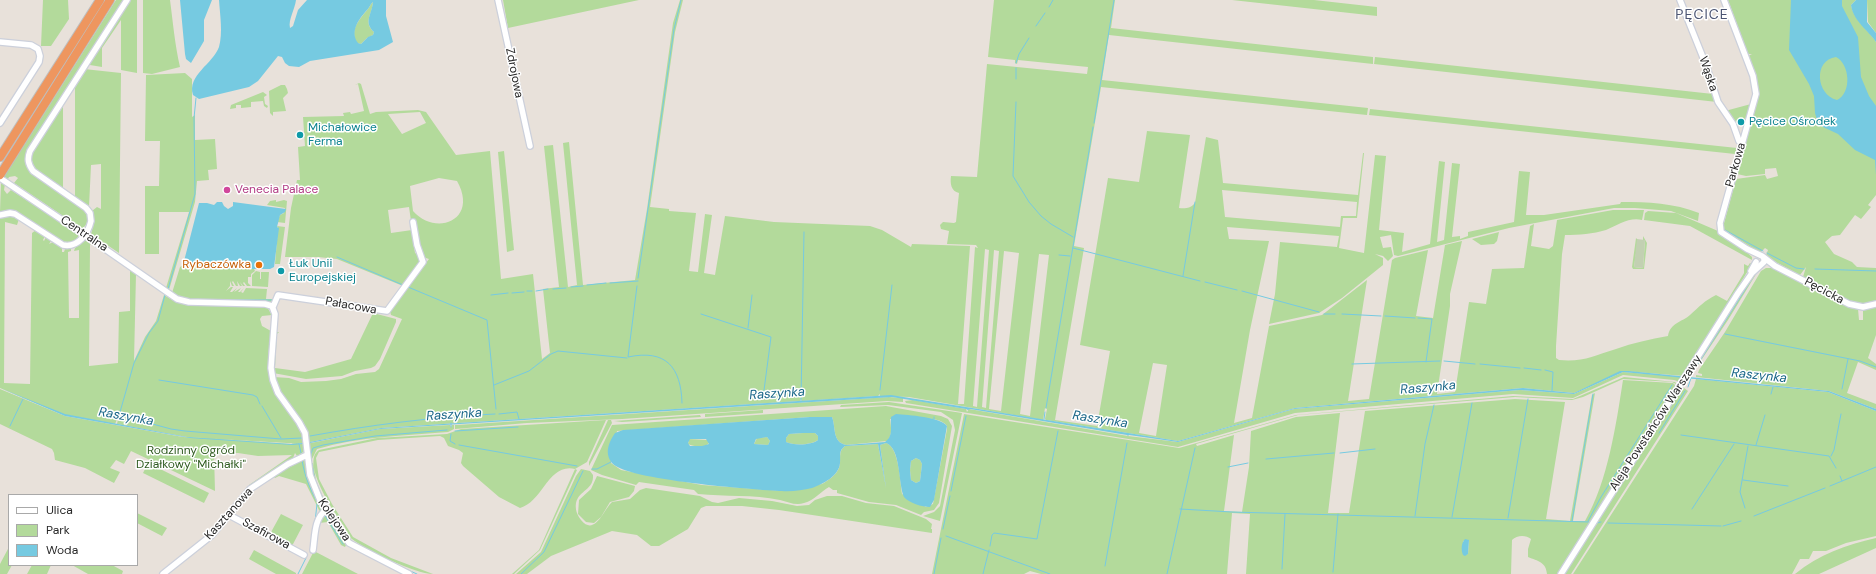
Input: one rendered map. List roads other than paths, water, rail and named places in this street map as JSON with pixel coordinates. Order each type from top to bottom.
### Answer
[{"type":"highway","points":[[0,157],[100,0]]},
{"type":"highway","points":[[0,175],[110,0]]},
{"type":"street","points":[[0,215],[10,213],[15,214],[63,245],[74,245],[85,235],[91,222],[88,210],[34,171],[29,164],[28,157],[30,151],[127,0]]},
{"type":"street","name":"Zdrojowa","points":[[498,0],[530,146]]},
{"type":"street","name":"Wąska","points":[[1680,0],[1706,65],[1718,102],[1732,124],[1738,139],[1742,143]]},
{"type":"street","name":"Parkowa","points":[[1724,0],[1755,85],[1755,99],[1720,223],[1720,231],[1726,237]]},
{"type":"street","points":[[0,42],[34,46],[40,53],[39,62],[0,123]]},
{"type":"street","name":"Centralna","points":[[0,178],[177,299],[186,302],[265,304],[273,307]]},
{"type":"street","name":"Pałacowa","points":[[273,307],[278,295],[386,312],[423,262],[417,245],[414,222]]},
{"type":"street","name":"Pęcicka","points":[[1726,237],[1747,249],[1759,260],[1775,266],[1854,306],[1865,307],[1876,304]]},
{"type":"street","name":"Aleja Powstańców Warszawy","points":[[1561,574],[1759,260]]},
{"type":"street","points":[[273,307],[275,314],[271,368],[273,380],[278,393],[304,431],[308,455]]},
{"type":"street","name":"Kolejowa","points":[[308,455],[312,482],[326,510],[350,544],[409,574]]},
{"type":"street","name":"Kasztanowa","points":[[163,574],[206,541],[250,489],[288,464],[308,455]]},
{"type":"street","points":[[313,550],[317,522],[321,513],[326,510]]},
{"type":"street","name":"Szafirowa","points":[[229,515],[304,555]]},
{"type":"water","points":[[180,0],[212,0],[204,20],[204,41],[191,63],[186,59],[185,54]]},
{"type":"water","points":[[219,0],[296,0],[290,22],[290,28],[293,26],[298,10],[307,0],[386,0],[386,16],[393,42],[379,50],[310,61],[299,67],[289,66],[285,63],[282,57],[278,56],[258,81],[249,87],[199,99],[193,95],[192,88],[194,81],[212,59],[219,47],[221,30]],"holes":[[[373,2],[369,25],[374,32],[373,35],[368,37],[361,44],[358,43],[356,38],[356,25]]]},
{"type":"water","points":[[1791,0],[1842,0],[1842,6],[1858,37],[1861,77],[1869,96],[1876,106],[1876,175],[1875,160],[1855,150],[1838,134],[1823,127],[1817,120],[1814,96],[1809,84],[1789,50]],"holes":[[[1836,57],[1841,61],[1846,72],[1847,85],[1842,96],[1837,100],[1830,97],[1825,92],[1821,85],[1820,78],[1824,64]]]},
{"type":"water","points":[[1856,0],[1867,0],[1867,22],[1876,33],[1876,42],[1861,25],[1852,11],[1851,5]]},
{"type":"water","points":[[217,202],[222,202],[228,209],[233,206],[233,202],[286,209],[285,212],[280,215],[277,227],[279,228],[274,267],[270,269],[233,269],[202,265],[191,267],[183,265],[199,203],[214,205]]},
{"type":"water","points":[[1620,371],[1829,391],[1876,409],[1876,411],[1828,392],[1623,372],[1574,394],[1520,390],[1294,409],[1178,442],[1128,436],[892,397],[380,429],[310,443],[381,428],[891,395],[1178,441],[1295,408],[1523,388],[1574,393]]},
{"type":"water","points":[[0,388],[65,414],[187,437],[303,444],[292,445],[190,438],[65,416]]},
{"type":"water","points":[[896,414],[924,417],[938,420],[947,426],[934,500],[930,507],[916,504],[904,497],[897,459],[891,446],[886,443],[880,445],[886,488],[878,444],[845,446],[841,452],[839,468],[834,476],[812,488],[789,491],[720,486],[665,479],[622,469],[612,463],[608,455],[609,444],[613,436],[615,433],[623,430],[810,417],[832,417],[835,434],[838,441],[846,445],[885,442],[891,434],[891,417]],"holes":[[[815,433],[818,436],[818,440],[807,444],[789,443],[786,442],[786,438],[789,434]],[[767,437],[770,441],[768,445],[754,444],[756,439]],[[690,439],[706,439],[709,444],[702,446],[690,446],[688,443]],[[916,458],[920,460],[922,464],[920,481],[916,483],[911,480],[911,461]]]},
{"type":"water","points":[[1465,539],[1469,540],[1468,554],[1465,556],[1463,555],[1462,545]]},
{"type":"waterway","points":[[638,278],[674,29],[681,0]]},
{"type":"waterway","points":[[1049,7],[1053,0]]},
{"type":"waterway","points":[[1094,123],[1114,0]]},
{"type":"waterway","points":[[1036,26],[1045,13]]},
{"type":"waterway","points":[[1016,63],[1019,54],[1029,38]]},
{"type":"waterway","points":[[1016,68],[1016,79]]},
{"type":"waterway","points":[[168,289],[195,194],[194,118],[196,98]]},
{"type":"waterway","points":[[1016,102],[1013,176],[1029,202],[1041,216],[1051,224],[1073,237]]},
{"type":"waterway","points":[[1046,408],[1093,127]]},
{"type":"waterway","points":[[1183,276],[1195,202]]},
{"type":"waterway","points":[[1725,230],[1763,251]]},
{"type":"waterway","name":"Raszynka","points":[[801,401],[804,232]]},
{"type":"waterway","points":[[1073,248],[1200,281]]},
{"type":"waterway","points":[[1767,253],[1796,268],[1804,269]]},
{"type":"waterway","points":[[1059,255],[1070,256]]},
{"type":"waterway","points":[[337,257],[403,285]]},
{"type":"waterway","points":[[1815,269],[1876,271]]},
{"type":"waterway","points":[[1696,367],[1755,274]]},
{"type":"waterway","points":[[610,283],[638,281]]},
{"type":"waterway","points":[[1205,282],[1237,290]]},
{"type":"waterway","points":[[587,285],[606,283]]},
{"type":"waterway","points":[[880,390],[892,285]]},
{"type":"waterway","points":[[571,287],[583,286]]},
{"type":"waterway","points":[[637,286],[628,357],[641,355],[652,356],[662,359],[669,364],[678,380],[681,390],[682,403]]},
{"type":"waterway","points":[[408,287],[487,320],[496,409]]},
{"type":"waterway","points":[[553,289],[566,288]]},
{"type":"waterway","points":[[536,291],[548,289]]},
{"type":"waterway","points":[[527,291],[532,291]]},
{"type":"waterway","points":[[1242,291],[1319,312]]},
{"type":"waterway","points":[[512,293],[524,292]]},
{"type":"waterway","points":[[491,295],[508,293]]},
{"type":"waterway","name":"Raszynka","points":[[118,419],[134,363],[149,333],[158,321],[165,295]]},
{"type":"waterway","points":[[748,328],[752,295]]},
{"type":"waterway","points":[[218,300],[272,300]]},
{"type":"waterway","name":"Raszynka","points":[[701,314],[771,337],[763,398]]},
{"type":"waterway","points":[[1324,314],[1335,314]]},
{"type":"waterway","points":[[1342,314],[1381,316]]},
{"type":"waterway","points":[[1385,316],[1415,318]]},
{"type":"waterway","points":[[1418,318],[1432,319],[1426,362]]},
{"type":"waterway","points":[[1725,334],[1860,361],[1876,367]]},
{"type":"waterway","points":[[494,385],[529,371],[551,354],[558,351],[627,358]]},
{"type":"waterway","points":[[1842,389],[1848,359]]},
{"type":"waterway","points":[[1352,364],[1440,361]]},
{"type":"waterway","points":[[1444,361],[1475,364]]},
{"type":"waterway","points":[[1480,364],[1520,368]]},
{"type":"waterway","points":[[1524,368],[1541,370]]},
{"type":"waterway","points":[[1545,370],[1553,372],[1552,391]]},
{"type":"waterway","points":[[1688,387],[1691,378]]},
{"type":"waterway","points":[[159,380],[253,395],[257,397],[260,404]]},
{"type":"waterway","points":[[1588,521],[1601,497],[1672,385]]},
{"type":"waterway","name":"Raszynka","points":[[1771,394],[1773,387]]},
{"type":"waterway","points":[[1659,433],[1685,391]]},
{"type":"waterway","points":[[1572,521],[1593,394]]},
{"type":"waterway","points":[[10,426],[23,399]]},
{"type":"waterway","points":[[1508,518],[1528,399]]},
{"type":"waterway","points":[[1452,517],[1472,403]]},
{"type":"waterway","points":[[1415,516],[1425,444],[1434,405]]},
{"type":"waterway","points":[[262,406],[281,438]]},
{"type":"waterway","points":[[499,414],[517,412],[519,419]]},
{"type":"waterway","points":[[1044,419],[1045,412]]},
{"type":"waterway","name":"Raszynka","points":[[310,436],[402,422],[495,414]]},
{"type":"waterway","points":[[1831,456],[1834,450],[1841,414]]},
{"type":"waterway","points":[[1756,445],[1765,415]]},
{"type":"waterway","points":[[951,491],[966,416]]},
{"type":"waterway","name":"Raszynka","points":[[134,419],[171,429],[185,431],[281,439],[302,438]]},
{"type":"waterway","points":[[455,431],[518,427]]},
{"type":"waterway","name":"Raszynka","points":[[311,459],[313,448],[323,445],[375,436],[447,430]]},
{"type":"waterway","points":[[990,546],[992,535],[994,533],[1037,539],[1058,431]]},
{"type":"waterway","points":[[451,434],[450,441],[455,444]]},
{"type":"waterway","points":[[1681,435],[1829,456],[1836,468]]},
{"type":"waterway","points":[[1105,566],[1127,443]]},
{"type":"waterway","points":[[299,444],[301,453]]},
{"type":"waterway","points":[[1692,509],[1734,444]]},
{"type":"waterway","points":[[459,445],[577,466]]},
{"type":"waterway","points":[[1745,508],[1740,492],[1748,446]]},
{"type":"waterway","points":[[1167,574],[1195,448]]},
{"type":"waterway","points":[[1340,453],[1375,449]]},
{"type":"waterway","points":[[1266,459],[1334,453]]},
{"type":"waterway","points":[[302,460],[309,486],[322,510]]},
{"type":"waterway","points":[[592,469],[597,469],[611,462]]},
{"type":"waterway","points":[[1228,467],[1248,463]]},
{"type":"waterway","points":[[312,464],[315,481]]},
{"type":"waterway","points":[[1830,486],[1876,467]]},
{"type":"waterway","points":[[521,574],[544,552],[583,471]]},
{"type":"waterway","points":[[1840,476],[1842,481]]},
{"type":"waterway","points":[[1743,480],[1788,486]]},
{"type":"waterway","points":[[1754,516],[1825,488]]},
{"type":"waterway","points":[[943,529],[950,496]]},
{"type":"waterway","points":[[315,522],[317,504]]},
{"type":"waterway","points":[[1180,509],[1232,512],[1589,522]]},
{"type":"waterway","points":[[324,514],[343,544]]},
{"type":"waterway","points":[[1282,569],[1285,514]]},
{"type":"waterway","points":[[1333,572],[1338,514]]},
{"type":"waterway","points":[[1723,526],[1741,521]]},
{"type":"waterway","points":[[1597,523],[1601,522]]},
{"type":"waterway","points":[[1608,523],[1721,526]]},
{"type":"waterway","points":[[1589,534],[1594,527]]},
{"type":"waterway","points":[[946,536],[1050,574]]},
{"type":"waterway","points":[[934,574],[941,538]]},
{"type":"waterway","points":[[983,574],[989,550]]},
{"type":"waterway","points":[[298,574],[306,558]]},
{"type":"waterway","points":[[1565,574],[1571,563]]},
{"type":"waterway","points":[[408,570],[417,574]]},
{"type":"place","name":"Pęcice Ośrodek","points":[[1741,122]]},
{"type":"place","name":"Michałowice Ferma","points":[[300,135]]},
{"type":"place","name":"Venecia Palace","points":[[227,190]]},
{"type":"place","name":"Rybaczówka","points":[[259,265]]},
{"type":"place","name":"Łuk Unii Europejskiej","points":[[281,271]]},
{"type":"district","name":"PĘCICE","points":[[1702,15]]},
{"type":"park label","name":"Rodzinny Ogród Działkowy \"Michałki\"","points":[[191,458]]}]
